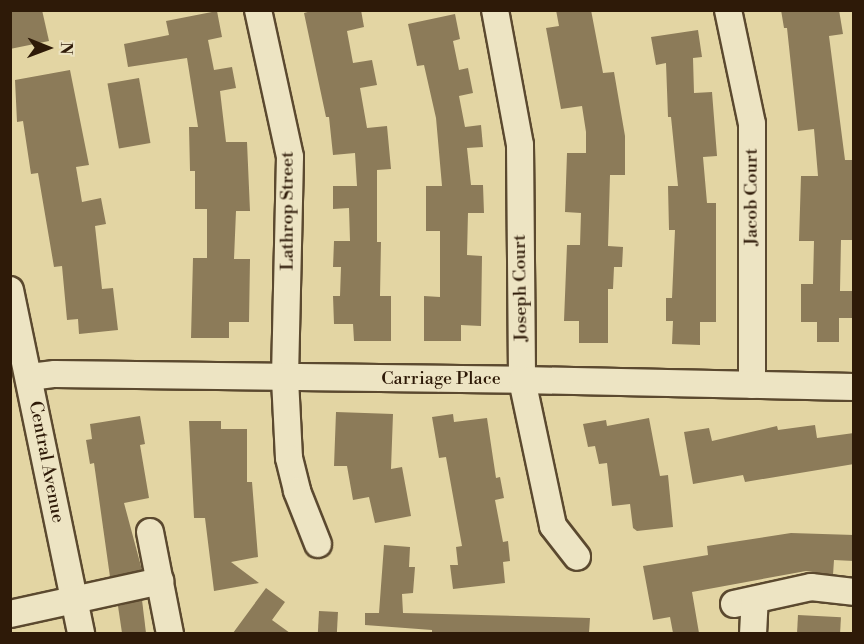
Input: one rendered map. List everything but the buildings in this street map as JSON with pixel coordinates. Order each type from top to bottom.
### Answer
[{"type":"street","name":"Lathrop Street","points":[[258,10],[290,157],[285,379],[289,458],[297,492],[318,543]]},
{"type":"street","name":"Joseph Court","points":[[495,10],[520,145],[522,380],[553,526],[577,557]]},
{"type":"street","name":"Jacob Court","points":[[728,10],[752,124],[752,385]]},
{"type":"street","name":"Central Avenue","points":[[10,290],[30,377],[81,633]]},
{"type":"street","name":"Carriage Place","points":[[30,377],[55,374],[854,387]]},
{"type":"street","points":[[150,532],[170,633]]},
{"type":"street","points":[[10,614],[160,581]]},
{"type":"street","points":[[753,633],[745,602],[811,587],[854,591]]}]
